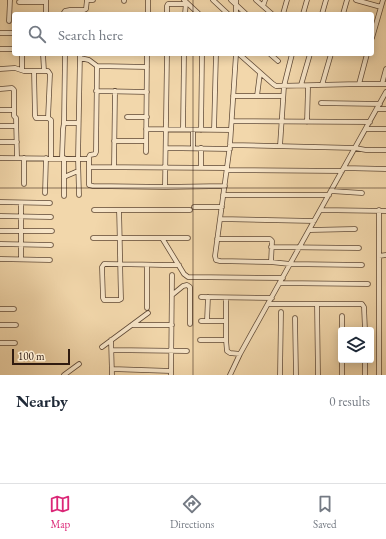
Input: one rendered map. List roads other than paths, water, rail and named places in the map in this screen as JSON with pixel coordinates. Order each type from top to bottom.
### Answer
[{"type":"street","points":[[10,0],[10,21]]},
{"type":"street","points":[[64,12],[67,10],[81,12],[86,9],[87,0],[93,0]]},
{"type":"street","points":[[148,0],[148,12]]},
{"type":"street","points":[[213,0],[226,12]]},
{"type":"street","points":[[231,0],[236,2],[244,12]]},
{"type":"street","points":[[256,0],[270,12]]},
{"type":"street","points":[[263,6],[265,0]]},
{"type":"street","points":[[283,12],[286,0]]},
{"type":"street","points":[[304,12],[307,0]]},
{"type":"street","points":[[323,12],[326,0]]},
{"type":"street","points":[[344,12],[347,0]]},
{"type":"street","points":[[356,0],[381,7]]},
{"type":"street","points":[[374,31],[383,0]]},
{"type":"street","points":[[20,2],[46,1],[46,12]]},
{"type":"street","points":[[167,12],[168,4],[185,2],[197,12]]},
{"type":"street","points":[[0,33],[12,33]]},
{"type":"street","points":[[0,49],[12,49]]},
{"type":"street","points":[[22,56],[22,70]]},
{"type":"street","points":[[44,56],[44,71]]},
{"type":"street","points":[[64,196],[63,129],[65,56]]},
{"type":"street","points":[[79,195],[78,123],[80,56],[97,66],[147,67]]},
{"type":"street","points":[[146,152],[147,56]]},
{"type":"street","points":[[165,187],[167,56]]},
{"type":"street","points":[[183,130],[184,56]]},
{"type":"street","points":[[201,130],[202,56]]},
{"type":"street","points":[[214,130],[216,56]]},
{"type":"street","points":[[236,56],[230,147],[215,258],[218,261],[362,265]]},
{"type":"street","points":[[241,56],[275,86],[384,84],[386,69]]},
{"type":"street","points":[[272,56],[278,62]]},
{"type":"street","points":[[280,146],[284,86],[292,56]]},
{"type":"street","points":[[302,85],[309,56]]},
{"type":"street","points":[[322,85],[330,56]]},
{"type":"street","points":[[359,84],[367,56]]},
{"type":"street","points":[[97,66],[96,153],[94,155],[90,155],[89,159],[89,182],[91,186],[225,186]]},
{"type":"street","points":[[0,69],[48,71],[50,74],[48,118],[51,120],[49,158],[44,193]]},
{"type":"street","points":[[34,71],[35,116],[36,118],[48,118]]},
{"type":"street","points":[[257,96],[260,73]]},
{"type":"street","points":[[0,89],[12,88],[14,90],[17,158]]},
{"type":"street","points":[[308,88],[308,122]]},
{"type":"street","points":[[96,92],[147,92]]},
{"type":"street","points":[[114,167],[115,92]]},
{"type":"street","points":[[230,375],[240,354],[386,92]]},
{"type":"street","points":[[233,96],[283,96]]},
{"type":"street","points":[[321,103],[380,104]]},
{"type":"street","points":[[377,109],[386,109]]},
{"type":"street","points":[[0,110],[14,110]]},
{"type":"street","points":[[127,117],[146,117]]},
{"type":"street","points":[[232,121],[370,122]]},
{"type":"street","points":[[64,122],[78,123]]},
{"type":"street","points":[[0,126],[16,126]]},
{"type":"street","points":[[146,129],[231,130]]},
{"type":"street","points":[[366,129],[386,129]]},
{"type":"street","points":[[193,130],[193,148]]},
{"type":"street","points":[[114,141],[146,141]]},
{"type":"street","points":[[0,142],[17,142]]},
{"type":"street","points":[[166,148],[280,146],[386,150]]},
{"type":"street","points":[[201,168],[202,148]]},
{"type":"street","points":[[0,158],[89,159]]},
{"type":"street","points":[[24,158],[24,184]]},
{"type":"street","points":[[89,167],[343,170],[386,169]]},
{"type":"street","points":[[64,177],[78,170]]},
{"type":"street","points":[[224,196],[362,193]]},
{"type":"street","points":[[0,202],[50,203]]},
{"type":"street","points":[[21,259],[22,202]]},
{"type":"street","points":[[194,207],[222,207]]},
{"type":"street","points":[[94,210],[190,210]]},
{"type":"street","points":[[119,210],[120,238],[120,264],[121,299],[105,300],[103,298],[102,266],[105,264],[120,264],[179,266]]},
{"type":"street","points":[[321,210],[386,211]]},
{"type":"street","points":[[379,210],[379,375]]},
{"type":"street","points":[[0,216],[51,216]]},
{"type":"street","points":[[220,219],[314,221]]},
{"type":"street","points":[[310,230],[355,229]]},
{"type":"street","points":[[0,231],[52,231]]},
{"type":"street","points":[[93,238],[188,238]]},
{"type":"street","points":[[162,238],[186,276],[283,278]]},
{"type":"street","points":[[217,239],[269,239],[271,240],[271,262]]},
{"type":"street","points":[[0,244],[51,245]]},
{"type":"street","points":[[271,247],[359,248]]},
{"type":"street","points":[[379,256],[386,255]]},
{"type":"street","points":[[0,259],[50,260]]},
{"type":"street","points":[[102,347],[148,311],[147,265]]},
{"type":"street","points":[[112,369],[172,373],[172,275]]},
{"type":"street","points":[[280,283],[368,284]]},
{"type":"street","points":[[172,295],[184,286],[187,285],[190,287],[190,324]]},
{"type":"street","points":[[202,297],[272,298]]},
{"type":"street","points":[[207,321],[208,297]]},
{"type":"street","points":[[226,298],[227,351],[230,353],[240,354]]},
{"type":"street","points":[[268,304],[362,304],[364,307],[365,327]]},
{"type":"street","points":[[317,304],[318,375]]},
{"type":"street","points":[[0,309],[14,309]]},
{"type":"street","points":[[280,375],[281,312]]},
{"type":"street","points":[[342,316],[342,327]]},
{"type":"street","points":[[295,318],[296,375]]},
{"type":"street","points":[[201,321],[226,321]]},
{"type":"street","points":[[0,325],[16,325]]},
{"type":"street","points":[[132,325],[172,325]]},
{"type":"street","points":[[111,340],[112,375]]},
{"type":"street","points":[[200,340],[226,340]]},
{"type":"street","points":[[0,343],[15,343]]},
{"type":"street","points":[[112,350],[187,351]]},
{"type":"street","points":[[342,363],[342,375]]},
{"type":"street","points":[[365,363],[365,375]]},
{"type":"street","points":[[64,375],[79,364]]}]
